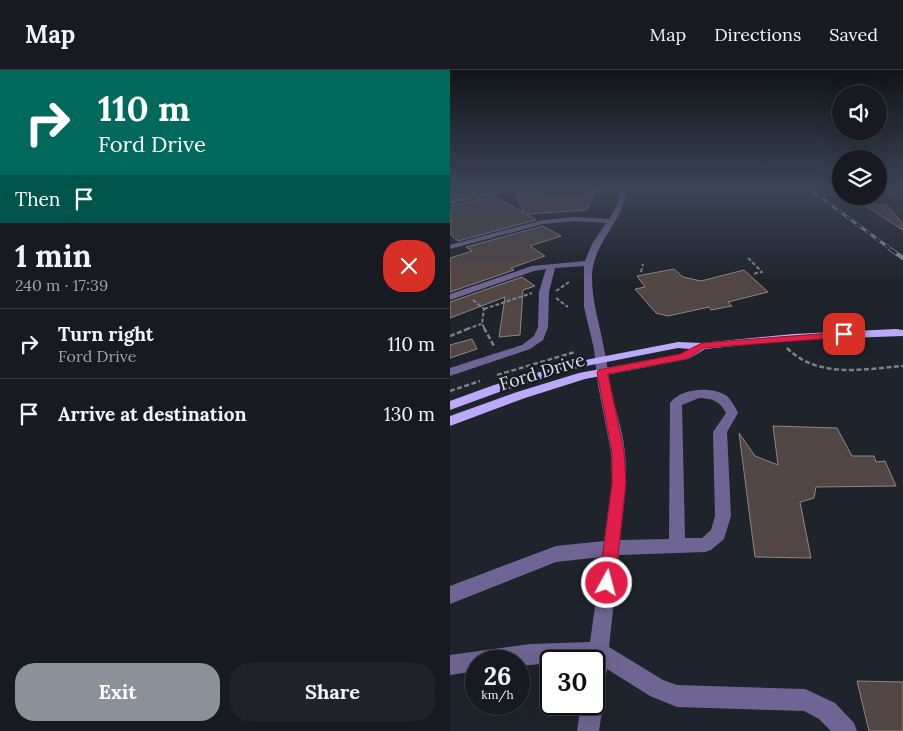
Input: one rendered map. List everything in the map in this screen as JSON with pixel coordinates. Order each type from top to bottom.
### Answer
[{"type":"main road","name":"Ford Drive","points":[[450,406],[543,374],[684,356],[702,346],[780,338],[901,331]]},
{"type":"main road","name":"Ford Drive","points":[[450,421],[565,381],[601,366]]},
{"type":"street","points":[[450,247],[543,222],[575,219],[610,221],[596,244],[588,263],[589,307],[618,452],[619,483],[599,650]]},
{"type":"street","points":[[450,297],[532,270],[551,266],[588,263]]},
{"type":"street","points":[[450,372],[526,347],[539,338],[543,327],[551,266]]},
{"type":"street","points":[[450,595],[556,554],[611,548],[677,546],[705,544],[718,534],[723,516],[720,432],[732,413],[726,402],[709,394],[693,394],[676,404],[677,546]]},
{"type":"street","points":[[450,665],[540,654]]},
{"type":"street","points":[[605,656],[657,689],[677,696],[805,700],[827,711],[846,731]]},
{"type":"street","points":[[588,731],[590,715]]},
{"type":"path","points":[[748,258],[762,272],[752,274]]},
{"type":"path","points":[[641,272],[643,264]]},
{"type":"path","points":[[484,309],[527,294],[548,293],[569,282]]},
{"type":"path","points":[[465,292],[484,309]]},
{"type":"path","points":[[484,309],[482,324],[500,356]]},
{"type":"path","points":[[450,336],[482,324]]},
{"type":"path","points":[[780,338],[792,356],[813,367],[842,370],[903,366]]},
{"type":"building","points":[[450,219],[536,220],[458,241],[450,234]]},
{"type":"building","points":[[886,219],[899,219],[903,224],[903,230]]},
{"type":"building","points":[[543,226],[561,236],[530,246],[545,256],[511,268],[514,270],[450,292],[450,258],[472,251],[466,247]]},
{"type":"building","points":[[674,269],[683,277],[701,281],[744,270],[768,292],[728,302],[732,306],[711,310],[709,307],[668,316],[656,313],[635,289],[645,287],[637,276]]},
{"type":"building","points":[[522,277],[535,286],[523,290],[520,335],[499,337],[505,297],[450,318],[450,302]]},
{"type":"building","points":[[472,339],[477,349],[450,358],[450,345]]},
{"type":"building","points":[[773,426],[837,428],[852,456],[874,456],[876,462],[885,461],[896,486],[816,487],[814,498],[800,502],[811,558],[755,557],[739,433],[755,456],[778,465]]},
{"type":"building","points":[[857,681],[903,682],[903,731],[869,731]]},
{"type":"railway","points":[[850,219],[892,250]]},
{"type":"railway","points":[[890,249],[903,258]]},
{"type":"route","points":[[607,583],[619,483],[618,452],[602,372],[684,356],[702,346],[844,334]]}]
